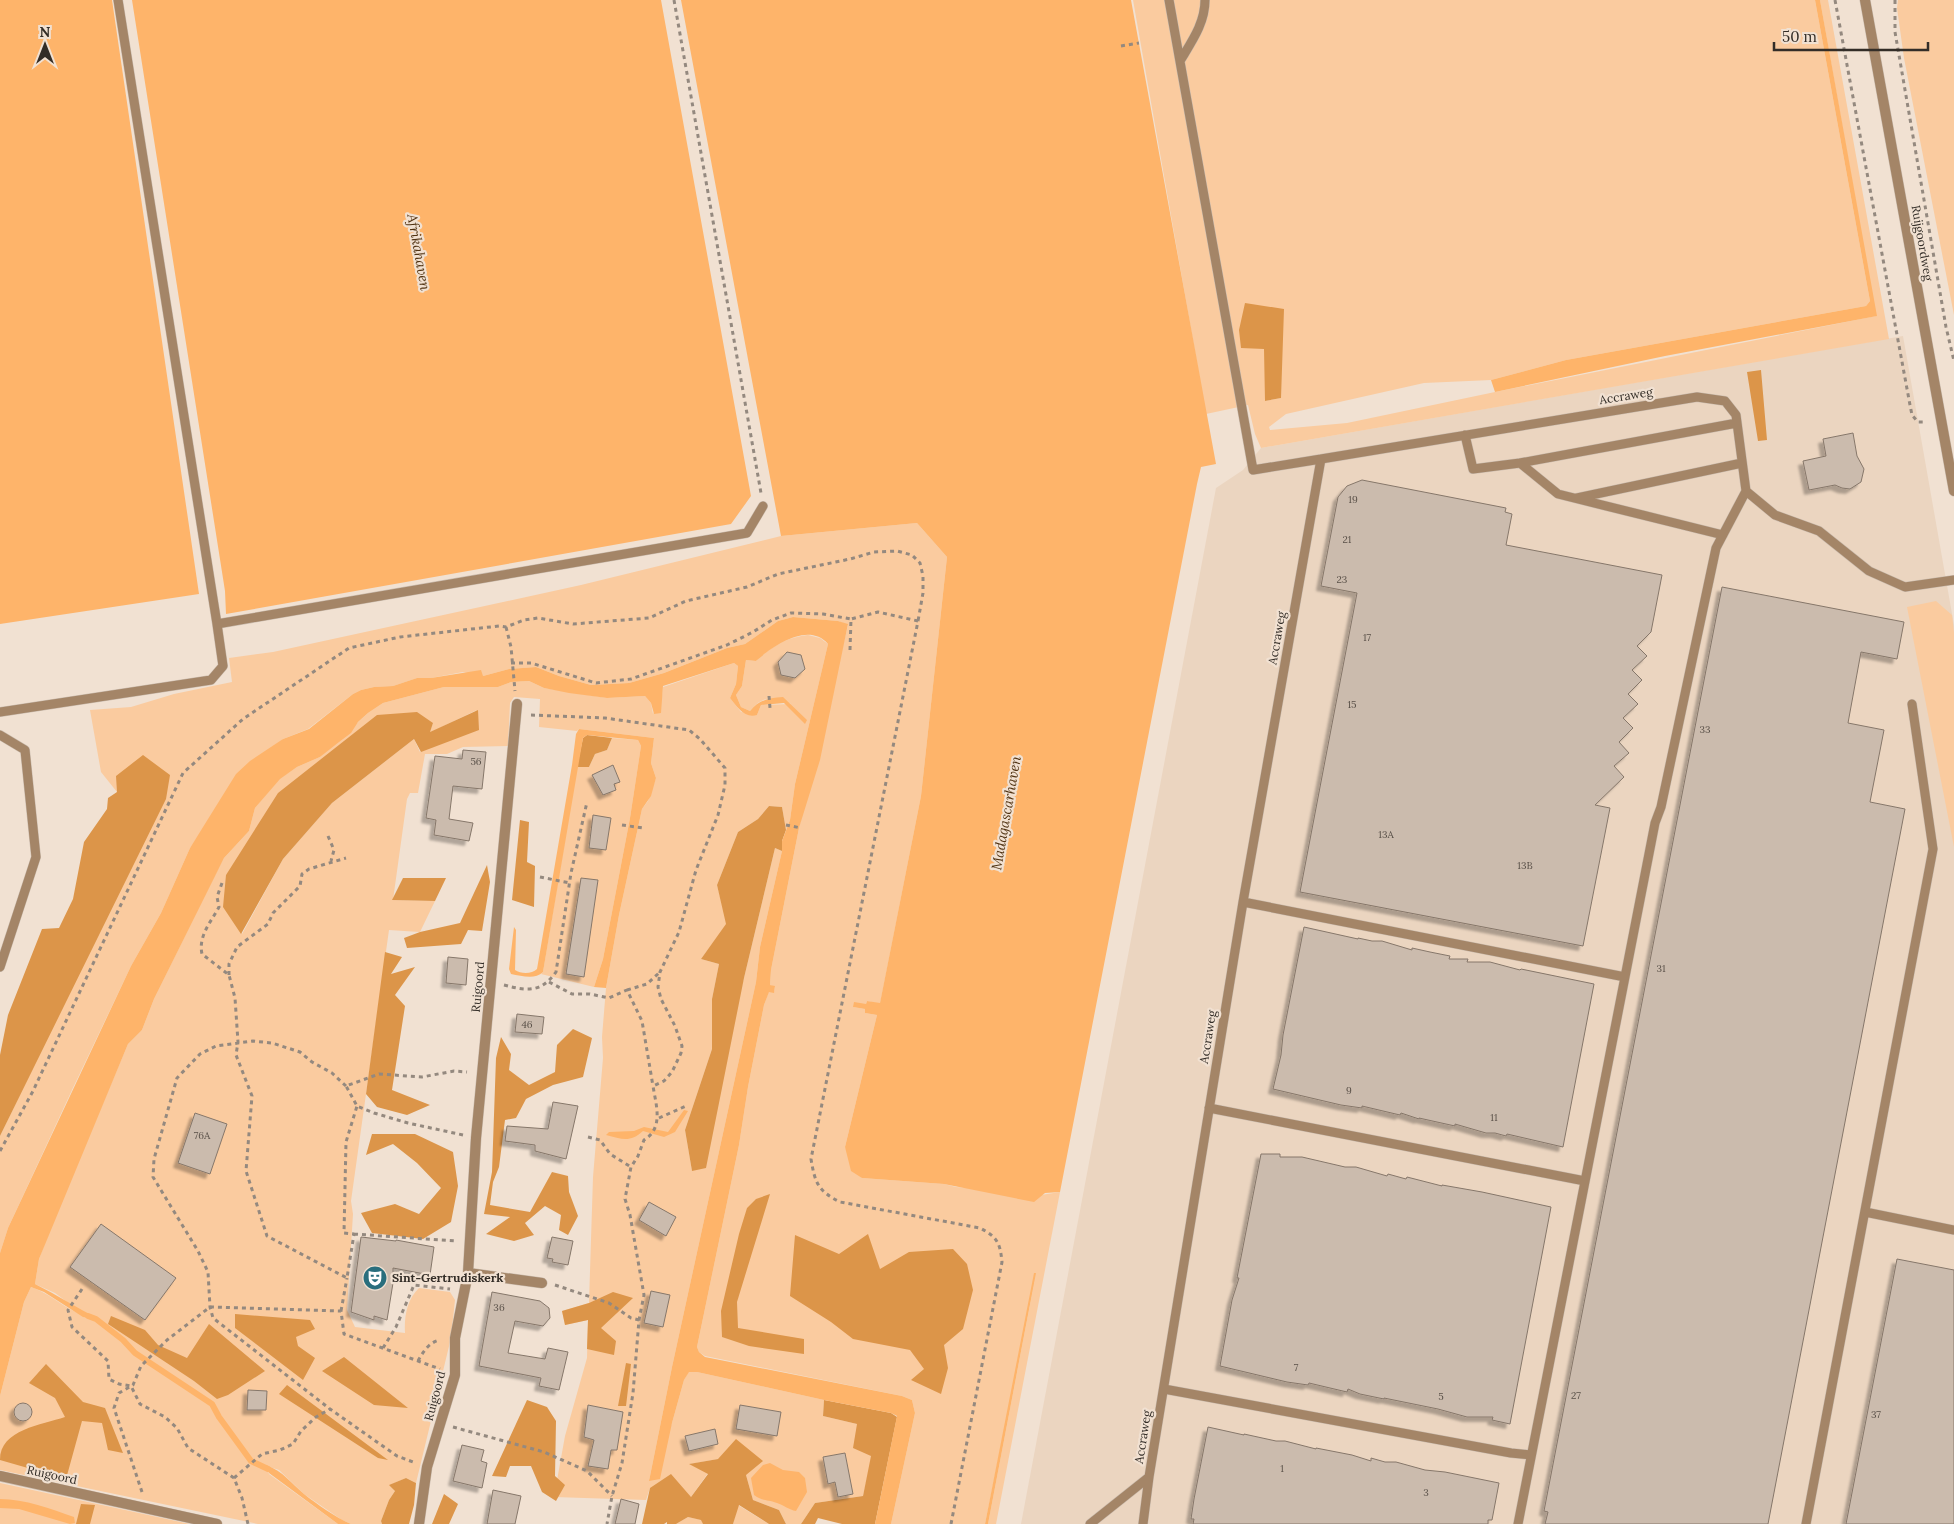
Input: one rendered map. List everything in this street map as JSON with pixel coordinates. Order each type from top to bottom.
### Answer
[{"type":"street","name":"Ruijgoordweg","points":[[1865,0],[1954,491]]},
{"type":"street","name":"Ruigoord","points":[[419,1524],[427,1467],[455,1375],[455,1338],[468,1273],[476,1138],[516,709]]},
{"type":"street","points":[[468,1273],[542,1283]]},
{"type":"street","name":"Ruigoord","points":[[0,1476],[217,1524]]},
{"type":"lane","points":[[0,712],[211,680],[223,666],[118,0]]},
{"type":"lane","points":[[1170,0],[1253,470],[1321,459]]},
{"type":"lane","points":[[1180,60],[1198,30],[1204,14],[1205,0]]},
{"type":"lane","name":"Accraweg","points":[[1090,1524],[1149,1477],[1243,902],[1321,459],[1697,397],[1725,401],[1736,415],[1746,491]]},
{"type":"lane","points":[[1465,436],[1473,469],[1520,463],[1737,423]]},
{"type":"lane","points":[[1520,463],[1558,494],[1723,535]]},
{"type":"lane","points":[[1574,498],[1742,463]]},
{"type":"lane","points":[[1518,1524],[1655,823],[1661,807],[1716,548],[1746,491],[1775,515],[1819,531],[1870,571],[1905,586],[1954,580]]},
{"type":"lane","points":[[217,624],[747,533],[764,506]]},
{"type":"lane","points":[[1806,1524],[1933,849],[1912,704]]},
{"type":"lane","points":[[0,735],[25,750],[36,857],[0,967]]},
{"type":"lane","points":[[1243,902],[1625,977]]},
{"type":"lane","points":[[1210,1108],[1585,1181]]},
{"type":"lane","points":[[1865,1212],[1954,1230]]},
{"type":"lane","points":[[1164,1388],[1511,1453],[1531,1455]]},
{"type":"lane","points":[[1143,1524],[1149,1477]]},
{"type":"path","points":[[674,0],[764,506]]},
{"type":"path","points":[[1835,0],[1912,415],[1918,422],[1941,420]]},
{"type":"path","points":[[1895,0],[1895,32],[1954,361]]},
{"type":"path","points":[[1121,46],[1139,44]]},
{"type":"path","points":[[0,1151],[33,1091],[183,774],[243,719],[348,648],[400,637],[498,626],[506,628],[524,620],[538,618],[573,624],[648,618],[686,601],[747,586],[778,574],[874,552],[897,551],[912,555],[920,563],[924,576],[923,593],[811,1159],[814,1177],[825,1194],[840,1202],[980,1228],[993,1235],[1001,1247],[1002,1262],[951,1524]]},
{"type":"path","points":[[511,663],[531,663],[596,683],[631,679],[727,644],[754,632],[772,620],[791,613],[823,614],[851,619],[878,612],[918,621]]},
{"type":"path","points":[[850,650],[851,619]]},
{"type":"path","points":[[506,628],[511,647],[515,691]]},
{"type":"path","points":[[769,696],[770,708]]},
{"type":"path","points":[[516,709],[605,718],[689,730],[700,739],[725,768],[725,785],[718,816],[696,870],[679,932],[660,972],[658,987],[661,999],[675,1026],[682,1046],[672,1072],[664,1081],[653,1086]]},
{"type":"path","points":[[491,982],[527,991],[549,982],[556,972],[570,883],[587,802]]},
{"type":"path","points":[[622,825],[643,828]]},
{"type":"path","points":[[786,825],[801,828]]},
{"type":"path","points":[[328,836],[334,850],[331,861]]},
{"type":"path","points":[[346,858],[331,861],[309,869],[302,874],[300,886],[274,913],[268,924],[237,947],[229,964],[229,976],[236,998],[238,1042],[236,1055],[252,1096],[246,1171],[267,1236],[347,1278]]},
{"type":"path","points":[[540,877],[570,883]]},
{"type":"path","points":[[222,883],[217,897],[219,907],[203,933],[200,946],[202,954],[229,976]]},
{"type":"path","points":[[549,982],[572,994],[590,994],[609,998],[647,984],[660,972]]},
{"type":"path","points":[[606,1524],[622,1463],[634,1393],[639,1320],[644,1295],[643,1281],[625,1198],[631,1167],[638,1156],[644,1140],[650,1136],[655,1127],[658,1118],[642,1022],[627,990]]},
{"type":"path","points":[[427,1467],[397,1456],[330,1409],[213,1318],[210,1307],[208,1272],[198,1251],[153,1177],[154,1159],[177,1078],[200,1054],[216,1046],[253,1041],[272,1043],[300,1052],[312,1062],[332,1073],[346,1086],[357,1106],[408,1123],[476,1138]]},
{"type":"path","points":[[346,1086],[379,1074],[422,1077],[454,1071],[482,1072]]},
{"type":"path","points":[[357,1106],[346,1142],[344,1233],[470,1242]]},
{"type":"path","points":[[658,1118],[686,1106]]},
{"type":"path","points":[[588,1137],[600,1140],[610,1154],[631,1167]]},
{"type":"path","points":[[354,1234],[341,1311],[344,1334],[455,1375]]},
{"type":"path","points":[[542,1283],[556,1285],[609,1303],[631,1318],[639,1320]]},
{"type":"path","points":[[383,1348],[396,1328],[414,1285],[465,1291]]},
{"type":"path","points":[[82,1289],[68,1310],[72,1327],[108,1361],[109,1379],[119,1384],[131,1386]]},
{"type":"path","points":[[137,1506],[143,1491],[114,1408],[119,1393],[131,1386],[141,1366],[167,1340],[210,1307],[341,1311]]},
{"type":"path","points":[[418,1361],[425,1349],[435,1341],[455,1338]]},
{"type":"path","points":[[131,1386],[140,1404],[165,1416],[177,1428],[188,1448],[234,1478],[242,1498],[248,1524]]},
{"type":"path","points":[[234,1478],[262,1454],[280,1450],[293,1444],[301,1430],[316,1416],[330,1409]]},
{"type":"path","points":[[440,1424],[544,1452],[587,1471],[612,1496]]},
{"type":"shaded area","points":[[1133,0],[1815,0],[1870,301],[1866,306],[1566,360],[1491,380],[1424,383],[1286,414],[1269,427],[1270,430],[1347,423],[1876,316],[1820,0],[1828,0],[1889,339],[1261,448],[1255,434],[1248,405],[1206,414]],"holes":[[[1265,349],[1281,398],[1265,401]]]},
{"type":"shaded area","points":[[1898,0],[1954,0],[1954,315],[1904,58],[1897,8]]},
{"type":"shaded area","points":[[1245,303],[1284,309],[1281,398],[1265,401],[1264,349],[1241,348],[1239,330]]},
{"type":"shaded area","points":[[1903,336],[1954,625],[1954,1524],[1021,1524],[1216,488],[1243,470],[1261,448]]},
{"type":"shaded area","points":[[1761,370],[1767,440],[1758,441],[1747,372]]},
{"type":"shaded area","points":[[917,523],[947,557],[921,796],[880,1004],[867,1001],[866,1004],[853,1007],[865,1009],[865,1013],[877,1015],[845,1147],[862,1178],[944,1184],[956,1187],[1041,1195],[1060,1192],[996,1524],[988,1524],[1036,1273],[985,1524],[891,1524],[915,1413],[912,1400],[902,1396],[705,1356],[699,1352],[697,1347],[739,1145],[764,1005],[769,991],[774,992],[775,987],[770,985],[771,970],[799,828],[848,625],[838,621],[793,617],[778,621],[745,644],[727,648],[664,673],[629,683],[591,685],[536,667],[509,669],[483,676],[463,672],[431,678],[417,678],[393,686],[374,687],[353,694],[308,729],[283,739],[203,829],[190,848],[161,913],[131,966],[72,1090],[8,1228],[0,1253],[0,1136],[53,1026],[117,792],[101,772],[90,710],[131,707],[174,694],[232,682],[229,658],[273,652],[581,585],[781,536]]},
{"type":"shaded area","points":[[1936,601],[1952,615],[1954,633],[1954,847],[1907,607]]},
{"type":"shaded area","points":[[808,635],[820,638],[828,644],[795,784],[790,820],[786,830],[782,807],[769,806],[758,819],[738,832],[717,885],[727,924],[701,959],[719,964],[712,999],[712,1049],[685,1130],[692,1171],[744,978],[775,848],[782,851],[760,947],[756,982],[649,1481],[672,1423],[684,1380],[689,1371],[824,1400],[823,1416],[857,1424],[872,1456],[863,1496],[815,1503],[801,1524],[786,1524],[779,1510],[753,1500],[746,1475],[718,1459],[690,1464],[708,1473],[691,1497],[650,1488],[646,1500],[554,1497],[565,1436],[587,1358],[588,1320],[565,1325],[562,1311],[589,1303],[593,1177],[603,1058],[602,1037],[606,988],[619,915],[642,809],[648,801],[656,778],[651,763],[654,738],[579,729],[577,731],[539,727],[540,699],[514,697],[510,703],[508,746],[463,747],[447,754],[425,754],[418,793],[410,793],[407,799],[393,900],[435,901],[420,932],[389,930],[351,1201],[353,1214],[347,1310],[355,1327],[405,1333],[407,1309],[412,1297],[419,1288],[450,1292],[455,1300],[451,1338],[416,1483],[406,1478],[390,1485],[395,1491],[389,1500],[381,1521],[382,1524],[351,1524],[304,1494],[279,1470],[267,1466],[269,1474],[338,1524],[258,1524],[0,1470],[0,1396],[24,1302],[31,1287],[79,1314],[97,1318],[74,1307],[55,1293],[35,1284],[39,1259],[54,1219],[128,1044],[142,1030],[154,999],[214,877],[224,858],[249,831],[255,808],[279,779],[297,767],[320,757],[368,713],[383,703],[444,687],[498,687],[511,682],[529,681],[544,688],[607,698],[645,696],[651,703],[653,714],[662,696],[663,687],[734,663],[738,666],[736,684],[730,698],[741,712],[757,715],[761,705],[791,704],[769,699],[760,702],[750,711],[741,707],[736,695],[742,686],[746,660],[756,661],[780,644],[800,636]],"holes":[[[477,710],[420,752],[414,739],[332,803],[283,859],[242,934],[226,875],[433,723],[429,733]]]},
{"type":"shaded area","points":[[478,710],[479,730],[421,752],[414,739],[332,803],[283,859],[241,934],[223,907],[226,875],[278,793],[377,715],[417,712],[433,723],[430,732]]},
{"type":"shaded area","points":[[587,735],[612,738],[607,750],[595,754],[589,767],[577,767],[583,738]]},
{"type":"shaded area","points":[[612,738],[638,740],[641,746],[630,818],[603,959],[594,987],[541,974],[543,972],[577,767],[589,767],[595,754],[607,750]]},
{"type":"shaded area","points":[[143,755],[170,775],[166,799],[0,1136],[0,1055],[8,1015],[42,929],[59,928],[73,899],[84,842],[107,809],[108,798],[117,792],[116,776]]},
{"type":"shaded area","points":[[769,806],[782,807],[786,830],[782,841],[782,851],[775,848],[744,978],[706,1168],[692,1171],[685,1130],[712,1049],[712,999],[719,964],[701,959],[726,924],[717,885],[738,832],[758,819]]},
{"type":"shaded area","points":[[520,820],[529,822],[527,862],[535,866],[534,907],[512,900]]},
{"type":"shaded area","points":[[487,865],[490,882],[482,931],[468,930],[461,944],[407,948],[404,938],[420,932],[460,923]]},
{"type":"shaded area","points":[[403,878],[446,878],[435,901],[392,900]]},
{"type":"shaded area","points":[[385,952],[402,957],[391,974],[415,967],[395,995],[405,1006],[392,1090],[430,1105],[407,1115],[377,1107],[366,1094]]},
{"type":"shaded area","points":[[573,1029],[592,1038],[583,1077],[553,1085],[526,1099],[516,1118],[505,1120],[499,1167],[493,1182],[490,1205],[530,1212],[552,1172],[568,1176],[569,1192],[578,1216],[568,1235],[559,1230],[561,1215],[545,1206],[525,1223],[534,1235],[514,1241],[486,1234],[510,1217],[484,1214],[492,1172],[496,1058],[501,1037],[511,1054],[509,1070],[529,1085],[555,1072],[557,1045]]},
{"type":"shaded area","points":[[372,1134],[415,1134],[453,1152],[458,1186],[451,1222],[423,1239],[372,1233],[361,1213],[395,1204],[419,1214],[441,1188],[417,1163],[393,1144],[366,1155]]},
{"type":"shaded area","points":[[770,1194],[737,1302],[738,1328],[804,1339],[804,1354],[749,1346],[722,1337],[721,1311],[747,1208],[756,1199]]},
{"type":"shaded area","points":[[868,1234],[880,1269],[909,1252],[953,1249],[967,1264],[973,1290],[963,1329],[944,1345],[948,1368],[941,1394],[911,1380],[924,1369],[910,1350],[853,1339],[831,1322],[790,1296],[795,1235],[839,1254]]},
{"type":"shaded area","points":[[613,1292],[633,1298],[601,1328],[616,1341],[614,1355],[587,1349],[588,1320],[565,1325],[562,1311],[589,1303]]},
{"type":"shaded area","points":[[235,1314],[310,1320],[315,1329],[296,1337],[298,1346],[315,1358],[303,1380],[235,1328]]},
{"type":"shaded area","points":[[111,1316],[145,1330],[158,1345],[187,1358],[209,1324],[265,1371],[228,1395],[217,1399],[194,1381],[108,1324]]},
{"type":"shaded area","points":[[344,1357],[408,1408],[374,1405],[322,1371]]},
{"type":"shaded area","points":[[626,1363],[631,1364],[626,1406],[618,1406]]},
{"type":"shaded area","points":[[46,1364],[83,1402],[105,1408],[123,1453],[108,1450],[102,1423],[82,1421],[66,1479],[0,1460],[2,1450],[7,1441],[15,1435],[34,1426],[65,1417],[55,1398],[29,1383]]},
{"type":"shaded area","points":[[287,1385],[388,1460],[378,1458],[279,1394]]},
{"type":"shaded area","points":[[527,1400],[547,1407],[556,1421],[555,1476],[565,1485],[556,1501],[542,1492],[531,1466],[510,1466],[506,1477],[492,1476]]},
{"type":"shaded area","points":[[824,1400],[891,1413],[897,1417],[875,1524],[842,1524],[818,1518],[815,1524],[801,1524],[815,1503],[863,1496],[871,1456],[853,1448],[857,1424],[823,1416]]},
{"type":"shaded area","points":[[736,1439],[763,1461],[746,1475],[753,1500],[779,1510],[786,1524],[769,1524],[739,1505],[733,1524],[703,1524],[701,1520],[688,1517],[676,1524],[667,1524],[667,1522],[664,1524],[642,1524],[650,1488],[671,1474],[691,1497],[708,1474],[689,1464],[718,1459]]},
{"type":"shaded area","points":[[406,1478],[416,1483],[414,1505],[409,1524],[382,1524],[381,1521],[389,1500],[395,1491],[389,1485]]},
{"type":"shaded area","points":[[0,1483],[190,1524],[0,1524]]},
{"type":"shaded area","points":[[444,1494],[458,1504],[449,1524],[432,1524]]},
{"type":"shaded area","points":[[81,1504],[95,1505],[90,1524],[76,1524]]},
{"type":"shaded area","points":[[738,1505],[769,1524],[733,1524]]},
{"type":"shaded area","points":[[688,1517],[702,1520],[703,1524],[676,1524]]},
{"type":"water","points":[[0,0],[112,0],[199,594],[0,624]]},
{"type":"water","name":"Afrikahaven","points":[[132,0],[661,0],[751,496],[731,524],[226,614],[225,591]]},
{"type":"water","name":"Madagascarhaven","points":[[681,0],[1131,0],[1216,464],[1201,467],[1197,484],[1060,1192],[1045,1193],[1034,1202],[944,1184],[862,1178],[851,1171],[845,1147],[877,1015],[865,1013],[865,1009],[853,1007],[854,1002],[866,1004],[867,1001],[880,1003],[921,796],[947,557],[917,523],[781,536]]},
{"type":"water","points":[[1815,0],[1820,0],[1877,316],[1665,356],[1495,392],[1491,380],[1566,360],[1866,306],[1870,301]]},
{"type":"water","points":[[793,617],[838,621],[848,624],[820,760],[799,828],[771,970],[770,985],[775,986],[774,993],[769,992],[764,1005],[739,1145],[697,1347],[699,1352],[705,1357],[902,1396],[912,1400],[915,1413],[891,1524],[875,1524],[897,1416],[891,1413],[697,1372],[689,1372],[684,1380],[672,1423],[660,1479],[649,1481],[756,982],[760,947],[782,851],[782,841],[790,820],[795,784],[828,644],[820,638],[811,635],[801,636],[781,643],[756,661],[746,660],[742,686],[736,695],[741,707],[750,711],[764,700],[783,697],[807,720],[805,724],[784,703],[761,705],[757,715],[745,714],[730,698],[736,684],[738,666],[734,663],[663,686],[661,713],[654,714],[651,703],[645,696],[607,698],[544,688],[529,681],[511,682],[498,687],[444,687],[383,703],[368,713],[358,722],[351,733],[320,757],[297,767],[280,779],[255,808],[249,831],[224,858],[154,999],[142,1030],[128,1044],[39,1259],[35,1284],[99,1319],[83,1317],[44,1292],[31,1287],[24,1302],[0,1396],[0,1253],[8,1228],[131,966],[161,913],[190,848],[236,774],[250,761],[283,739],[309,729],[353,694],[361,690],[393,686],[417,678],[431,678],[481,670],[483,676],[509,669],[536,667],[591,685],[629,683],[664,673],[727,648],[745,644],[778,621]]},
{"type":"water","points":[[579,729],[654,738],[651,763],[656,778],[651,796],[642,809],[619,915],[606,988],[594,987],[603,959],[630,818],[641,746],[638,740],[587,735],[583,738],[543,972],[536,976],[528,977],[511,974],[509,969],[514,927],[516,930],[515,970],[526,973],[537,969],[576,734]]},
{"type":"water","points":[[684,1110],[688,1111],[675,1132],[664,1137],[643,1131],[630,1139],[606,1135],[609,1132],[634,1131],[644,1127],[668,1132]]},
{"type":"water","points":[[1034,1273],[1036,1273],[988,1524],[985,1524]]},
{"type":"water","points":[[770,1463],[783,1470],[799,1472],[805,1478],[807,1492],[796,1511],[774,1502],[760,1499],[754,1495],[751,1478],[763,1465]]},
{"type":"water","points":[[266,1465],[282,1474],[304,1494],[321,1506],[351,1524],[338,1524],[269,1473]]},
{"type":"water","points":[[0,1499],[9,1499],[47,1508],[74,1517],[75,1523],[70,1524],[19,1509],[0,1508]]},
{"type":"building","points":[[1853,433],[1857,456],[1864,469],[1861,482],[1850,489],[1835,485],[1809,490],[1803,461],[1826,456],[1823,439]]},
{"type":"building","points":[[1362,480],[1506,508],[1505,512],[1512,514],[1506,545],[1662,575],[1651,632],[1637,646],[1647,656],[1632,670],[1642,680],[1628,694],[1638,704],[1623,718],[1633,728],[1619,742],[1629,753],[1614,766],[1624,777],[1595,805],[1610,808],[1583,946],[1300,892],[1357,593],[1321,586],[1338,497],[1347,486]]},
{"type":"building","points":[[1722,587],[1904,622],[1897,659],[1861,652],[1848,723],[1884,730],[1870,802],[1905,809],[1768,1524],[1545,1524],[1548,1512],[1544,1511]]},
{"type":"building","points":[[787,652],[801,655],[805,669],[795,678],[781,675],[778,662]]},
{"type":"building","points":[[463,750],[486,752],[482,789],[453,786],[449,819],[473,823],[469,841],[434,835],[436,820],[426,818],[435,756],[462,759]]},
{"type":"building","points":[[613,765],[620,782],[614,784],[616,790],[603,795],[592,775]]},
{"type":"building","points":[[593,815],[611,818],[606,850],[589,848]]},
{"type":"building","points":[[581,878],[598,880],[584,977],[566,974]]},
{"type":"building","points":[[1304,927],[1358,939],[1382,941],[1412,950],[1412,948],[1450,956],[1449,959],[1468,959],[1467,962],[1490,962],[1520,970],[1594,984],[1563,1147],[1507,1134],[1506,1136],[1486,1133],[1455,1124],[1455,1126],[1419,1119],[1401,1113],[1400,1115],[1362,1106],[1362,1108],[1341,1105],[1273,1089]]},
{"type":"building","points":[[448,957],[468,959],[466,985],[446,983]]},
{"type":"building","points":[[517,1014],[544,1017],[542,1034],[515,1032]]},
{"type":"building","points":[[553,1102],[578,1106],[566,1159],[535,1151],[535,1145],[505,1141],[507,1126],[548,1129]]},
{"type":"building","points":[[195,1113],[227,1124],[210,1174],[178,1163]]},
{"type":"building","points":[[1261,1154],[1280,1154],[1280,1157],[1302,1157],[1345,1167],[1356,1167],[1387,1176],[1388,1174],[1406,1179],[1407,1177],[1442,1186],[1482,1192],[1551,1207],[1510,1424],[1492,1420],[1493,1417],[1467,1417],[1438,1409],[1360,1394],[1348,1389],[1347,1392],[1309,1383],[1308,1385],[1287,1382],[1220,1366],[1232,1300],[1239,1278],[1237,1278]]},
{"type":"building","points":[[649,1202],[676,1217],[666,1236],[639,1220]]},
{"type":"building","points":[[101,1224],[176,1278],[145,1320],[70,1267]]},
{"type":"building","name":"Sint-Gertrudiskerk","points":[[361,1237],[396,1240],[434,1247],[430,1275],[393,1268],[393,1283],[387,1320],[374,1316],[374,1320],[351,1312]]},
{"type":"building","points":[[552,1237],[573,1241],[568,1265],[552,1262],[553,1259],[547,1258]]},
{"type":"building","points":[[1897,1259],[1954,1270],[1954,1524],[1846,1524]]},
{"type":"building","points":[[651,1291],[670,1295],[663,1327],[644,1323]]},
{"type":"building","points":[[492,1292],[540,1301],[549,1308],[550,1318],[543,1326],[515,1321],[508,1353],[545,1359],[548,1348],[568,1352],[559,1390],[539,1386],[541,1378],[479,1366]]},
{"type":"building","points":[[248,1390],[267,1391],[266,1410],[247,1410]]},
{"type":"building","points":[[19,1403],[27,1403],[32,1408],[30,1419],[19,1421],[14,1416],[14,1408]]},
{"type":"building","points":[[588,1405],[623,1412],[617,1450],[611,1450],[608,1469],[588,1466],[594,1440],[584,1437]]},
{"type":"building","points":[[740,1405],[781,1412],[777,1436],[736,1429]]},
{"type":"building","points":[[1208,1427],[1276,1441],[1285,1441],[1352,1455],[1371,1461],[1371,1458],[1385,1462],[1396,1462],[1425,1470],[1499,1483],[1492,1520],[1488,1520],[1488,1524],[1193,1524],[1194,1519],[1191,1519],[1194,1499]]},
{"type":"building","points":[[715,1429],[718,1444],[689,1451],[685,1436]]},
{"type":"building","points":[[462,1445],[484,1450],[481,1461],[487,1463],[482,1488],[453,1481]]},
{"type":"building","points":[[845,1453],[853,1494],[838,1497],[835,1482],[828,1484],[823,1457]]},
{"type":"building","points":[[493,1490],[521,1496],[515,1524],[487,1524]]},
{"type":"building","points":[[621,1499],[639,1504],[635,1524],[615,1524]]},
{"type":"waterway","points":[[88,1316],[96,1319],[123,1340],[135,1353],[212,1404],[219,1417],[251,1461],[268,1469]]},
{"type":"place","name":"Sint-Gertrudiskerk","points":[[375,1278]]}]
